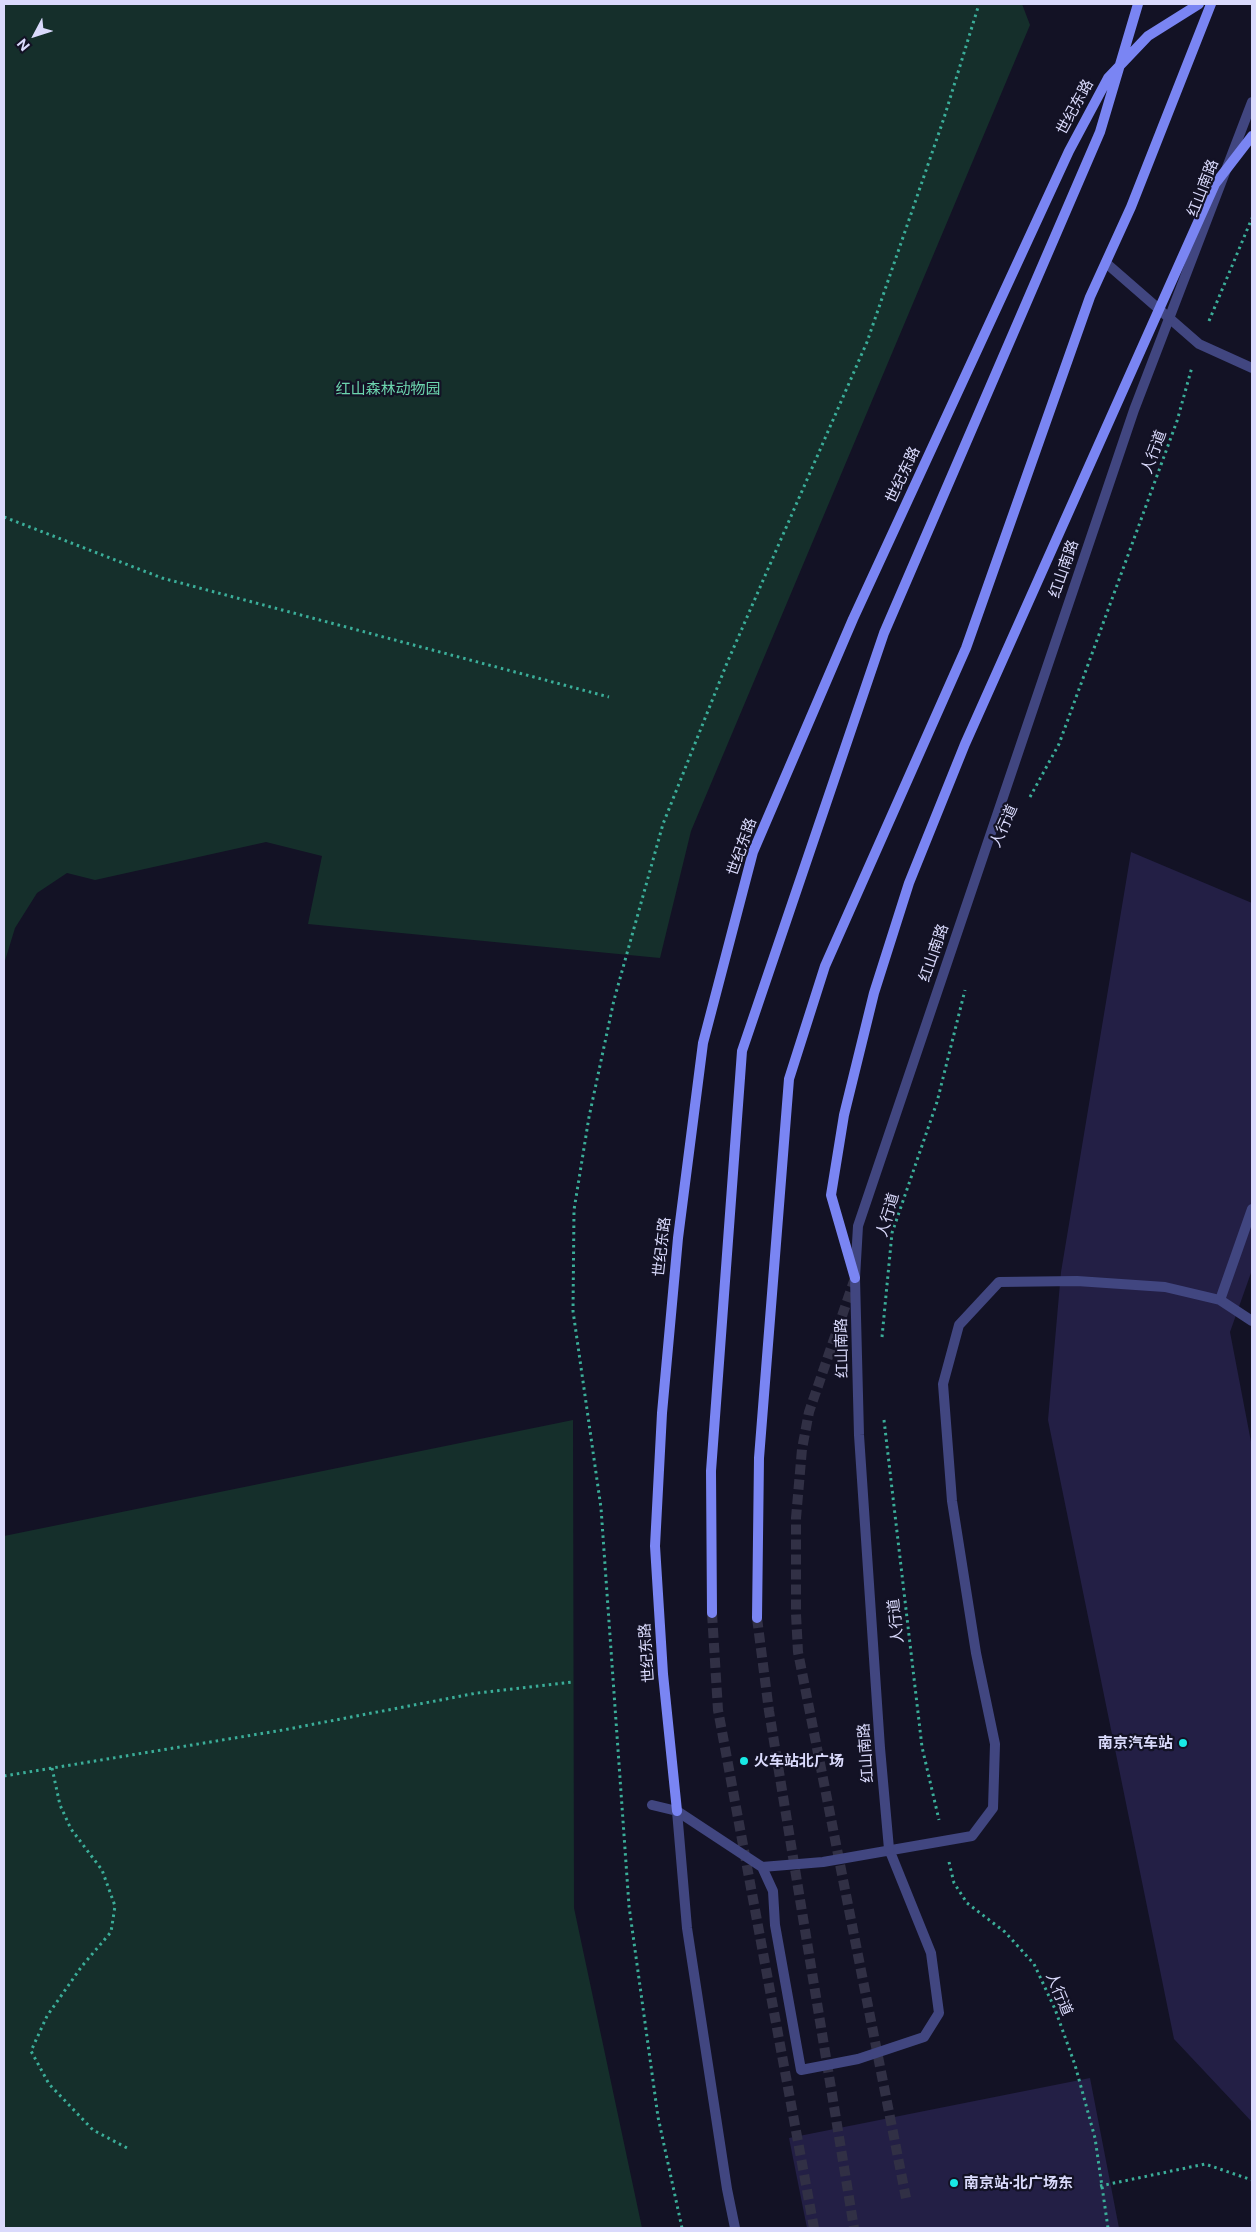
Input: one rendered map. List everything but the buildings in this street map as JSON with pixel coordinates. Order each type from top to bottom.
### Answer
[{"type":"main road","points":[[712,1613],[711,1471],[742,1051],[884,633],[1100,132],[1138,4]]},
{"type":"main road","name":"世纪东路","points":[[677,1811],[663,1674],[655,1546],[662,1412],[678,1238],[703,1043],[753,852],[857,610],[1069,152],[1108,78],[1148,36],[1199,4]]},
{"type":"main road","points":[[757,1618],[758,1458],[789,1079],[825,966],[966,648],[1090,297],[1131,207],[1211,4]]},
{"type":"main road","points":[[855,1278],[831,1195],[844,1115],[872,1003],[909,883],[965,744],[1216,184],[1252,136]]},
{"type":"street","name":"红山南路","points":[[762,1867],[773,1891],[775,1925],[802,2070],[858,2059],[924,2037],[939,2013],[931,1953],[889,1849],[880,1748],[859,1435],[855,1278],[858,1226],[1134,410],[1252,102]]},
{"type":"street","points":[[1106,263],[1199,344],[1252,368]]},
{"type":"street","points":[[1220,1300],[1252,1209]]},
{"type":"street","points":[[652,1805],[677,1811],[762,1867],[823,1862],[972,1836],[993,1808],[995,1744],[976,1653],[952,1501],[943,1384],[959,1325],[999,1282],[1077,1281],[1165,1287],[1220,1300],[1252,1321]]},
{"type":"street","points":[[677,1811],[687,1928],[727,2189],[735,2228]]},
{"type":"path","name":"人行道","points":[[1027,802],[1060,744],[1177,420],[1199,344],[1252,218]]},
{"type":"path","points":[[4,517],[162,578],[609,697]]},
{"type":"path","name":"人行道","points":[[881,1344],[892,1233],[937,1102],[965,988]]},
{"type":"path","name":"人行道","points":[[883,1411],[922,1747],[954,1884],[967,1903],[1005,1932],[1034,1964],[1055,2008],[1075,2065],[1095,2138],[1100,2186],[1108,2228]]},
{"type":"path","points":[[4,1776],[283,1730],[477,1693],[573,1682]]},
{"type":"path","points":[[52,1768],[60,1805],[71,1829],[102,1870],[116,1906],[111,1932],[82,1966],[47,2016],[31,2051],[48,2084],[93,2130],[129,2149]]},
{"type":"path","points":[[1100,2186],[1205,2164],[1252,2180]]},
{"type":"green space","name":"红山森林动物园","points":[[4,4],[1022,4],[1030,25],[691,831],[660,958],[308,924],[322,856],[266,842],[95,880],[67,873],[37,893],[15,928],[4,964]]},
{"type":"green space","points":[[573,1420],[574,1908],[642,2228],[4,2228],[4,1536]]},
{"type":"tunnel","points":[[855,1278],[809,1412],[802,1449],[796,1518],[798,1652],[906,2198]]},
{"type":"tunnel","points":[[712,1613],[718,1710],[814,2228]]},
{"type":"tunnel","points":[[757,1618],[769,1711],[854,2228]]},
{"type":"place","name":"南京汽车站","points":[[1183,1743]]},
{"type":"place","name":"火车站北广场","points":[[744,1761]]},
{"type":"place","name":"南京站·北广场东","points":[[954,2183]]}]
